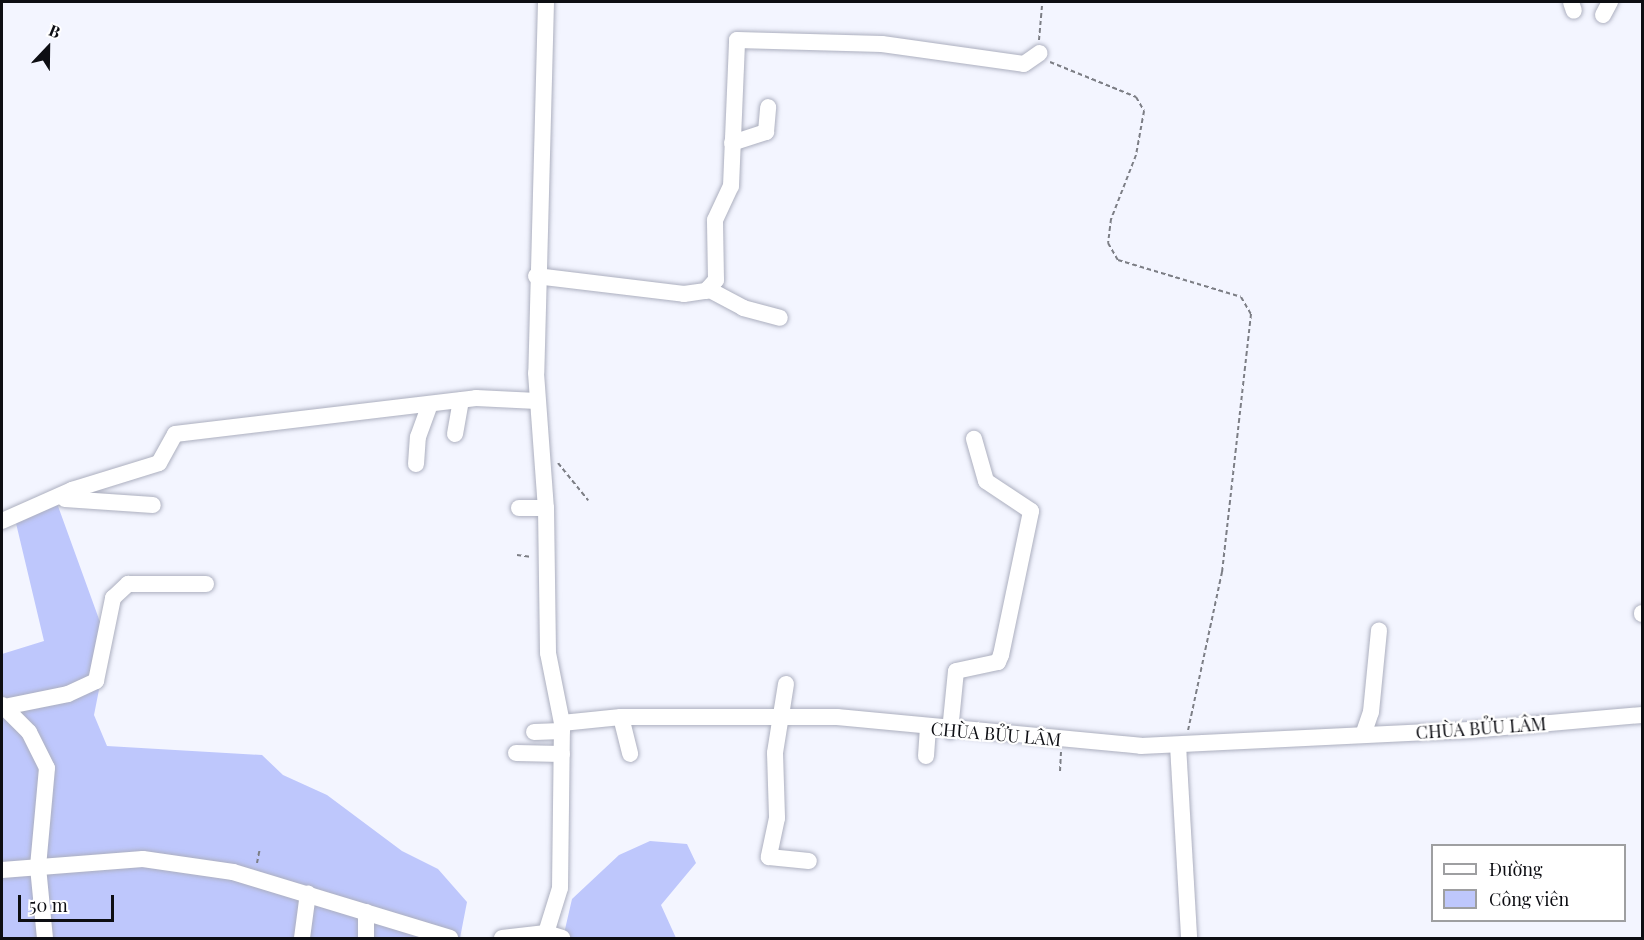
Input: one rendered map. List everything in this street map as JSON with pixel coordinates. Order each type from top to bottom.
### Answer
[{"type":"street","points":[[502,939],[554,936],[560,888],[562,727],[548,653],[546,508],[543,444],[537,400],[536,276],[546,2]]},
{"type":"street","points":[[708,288],[719,257],[717,213],[731,186],[734,45],[746,37],[882,44],[1024,64],[1040,53]]},
{"type":"street","points":[[732,142],[766,132],[768,107]]},
{"type":"street","points":[[536,276],[684,294],[708,288],[743,308],[780,318]]},
{"type":"street","points":[[2,521],[55,499],[159,463],[176,434],[461,401],[537,400]]},
{"type":"street","points":[[455,434],[461,401]]},
{"type":"street","points":[[416,464],[418,437],[429,406]]},
{"type":"street","points":[[950,730],[956,671],[991,664],[1001,655],[1031,511],[986,481],[974,439]]},
{"type":"street","points":[[55,499],[153,505]]},
{"type":"street","points":[[519,508],[546,508]]},
{"type":"street","points":[[3,706],[69,694],[96,681],[113,598],[128,584],[206,584]]},
{"type":"street","points":[[1363,735],[1371,712],[1379,630]]},
{"type":"street","points":[[786,684],[775,753],[777,818],[769,857],[809,861]]},
{"type":"street","points":[[3,706],[28,732],[47,768],[38,867],[45,939]]},
{"type":"street","name":"CHÙA BỬU LÂM","points":[[534,732],[621,717],[782,717],[1061,740],[1181,744],[1363,735],[1642,715]]},
{"type":"street","points":[[621,717],[630,754]]},
{"type":"street","points":[[926,756],[928,729]]},
{"type":"street","points":[[1181,744],[1189,939]]},
{"type":"street","points":[[516,753],[562,754]]},
{"type":"street","points":[[2,870],[143,859],[233,872],[308,893],[450,939]]},
{"type":"street","points":[[302,939],[308,893]]},
{"type":"street","points":[[366,912],[366,939]]},
{"type":"path","points":[[1042,2],[1040,53],[1077,77],[1137,97],[1144,111],[1136,155],[1111,219],[1108,243],[1118,260],[1242,297],[1251,314],[1222,572],[1181,744]]},
{"type":"path","points":[[543,444],[588,500]]},
{"type":"path","points":[[1060,771],[1061,740]]},
{"type":"green space","points":[[54,495],[108,644],[94,715],[107,746],[262,755],[283,775],[327,795],[402,851],[438,869],[467,902],[460,938],[2,938],[2,654],[44,641],[15,519]]},
{"type":"green space","points":[[650,841],[687,844],[696,863],[661,905],[676,938],[563,938],[572,899],[619,855]]}]
